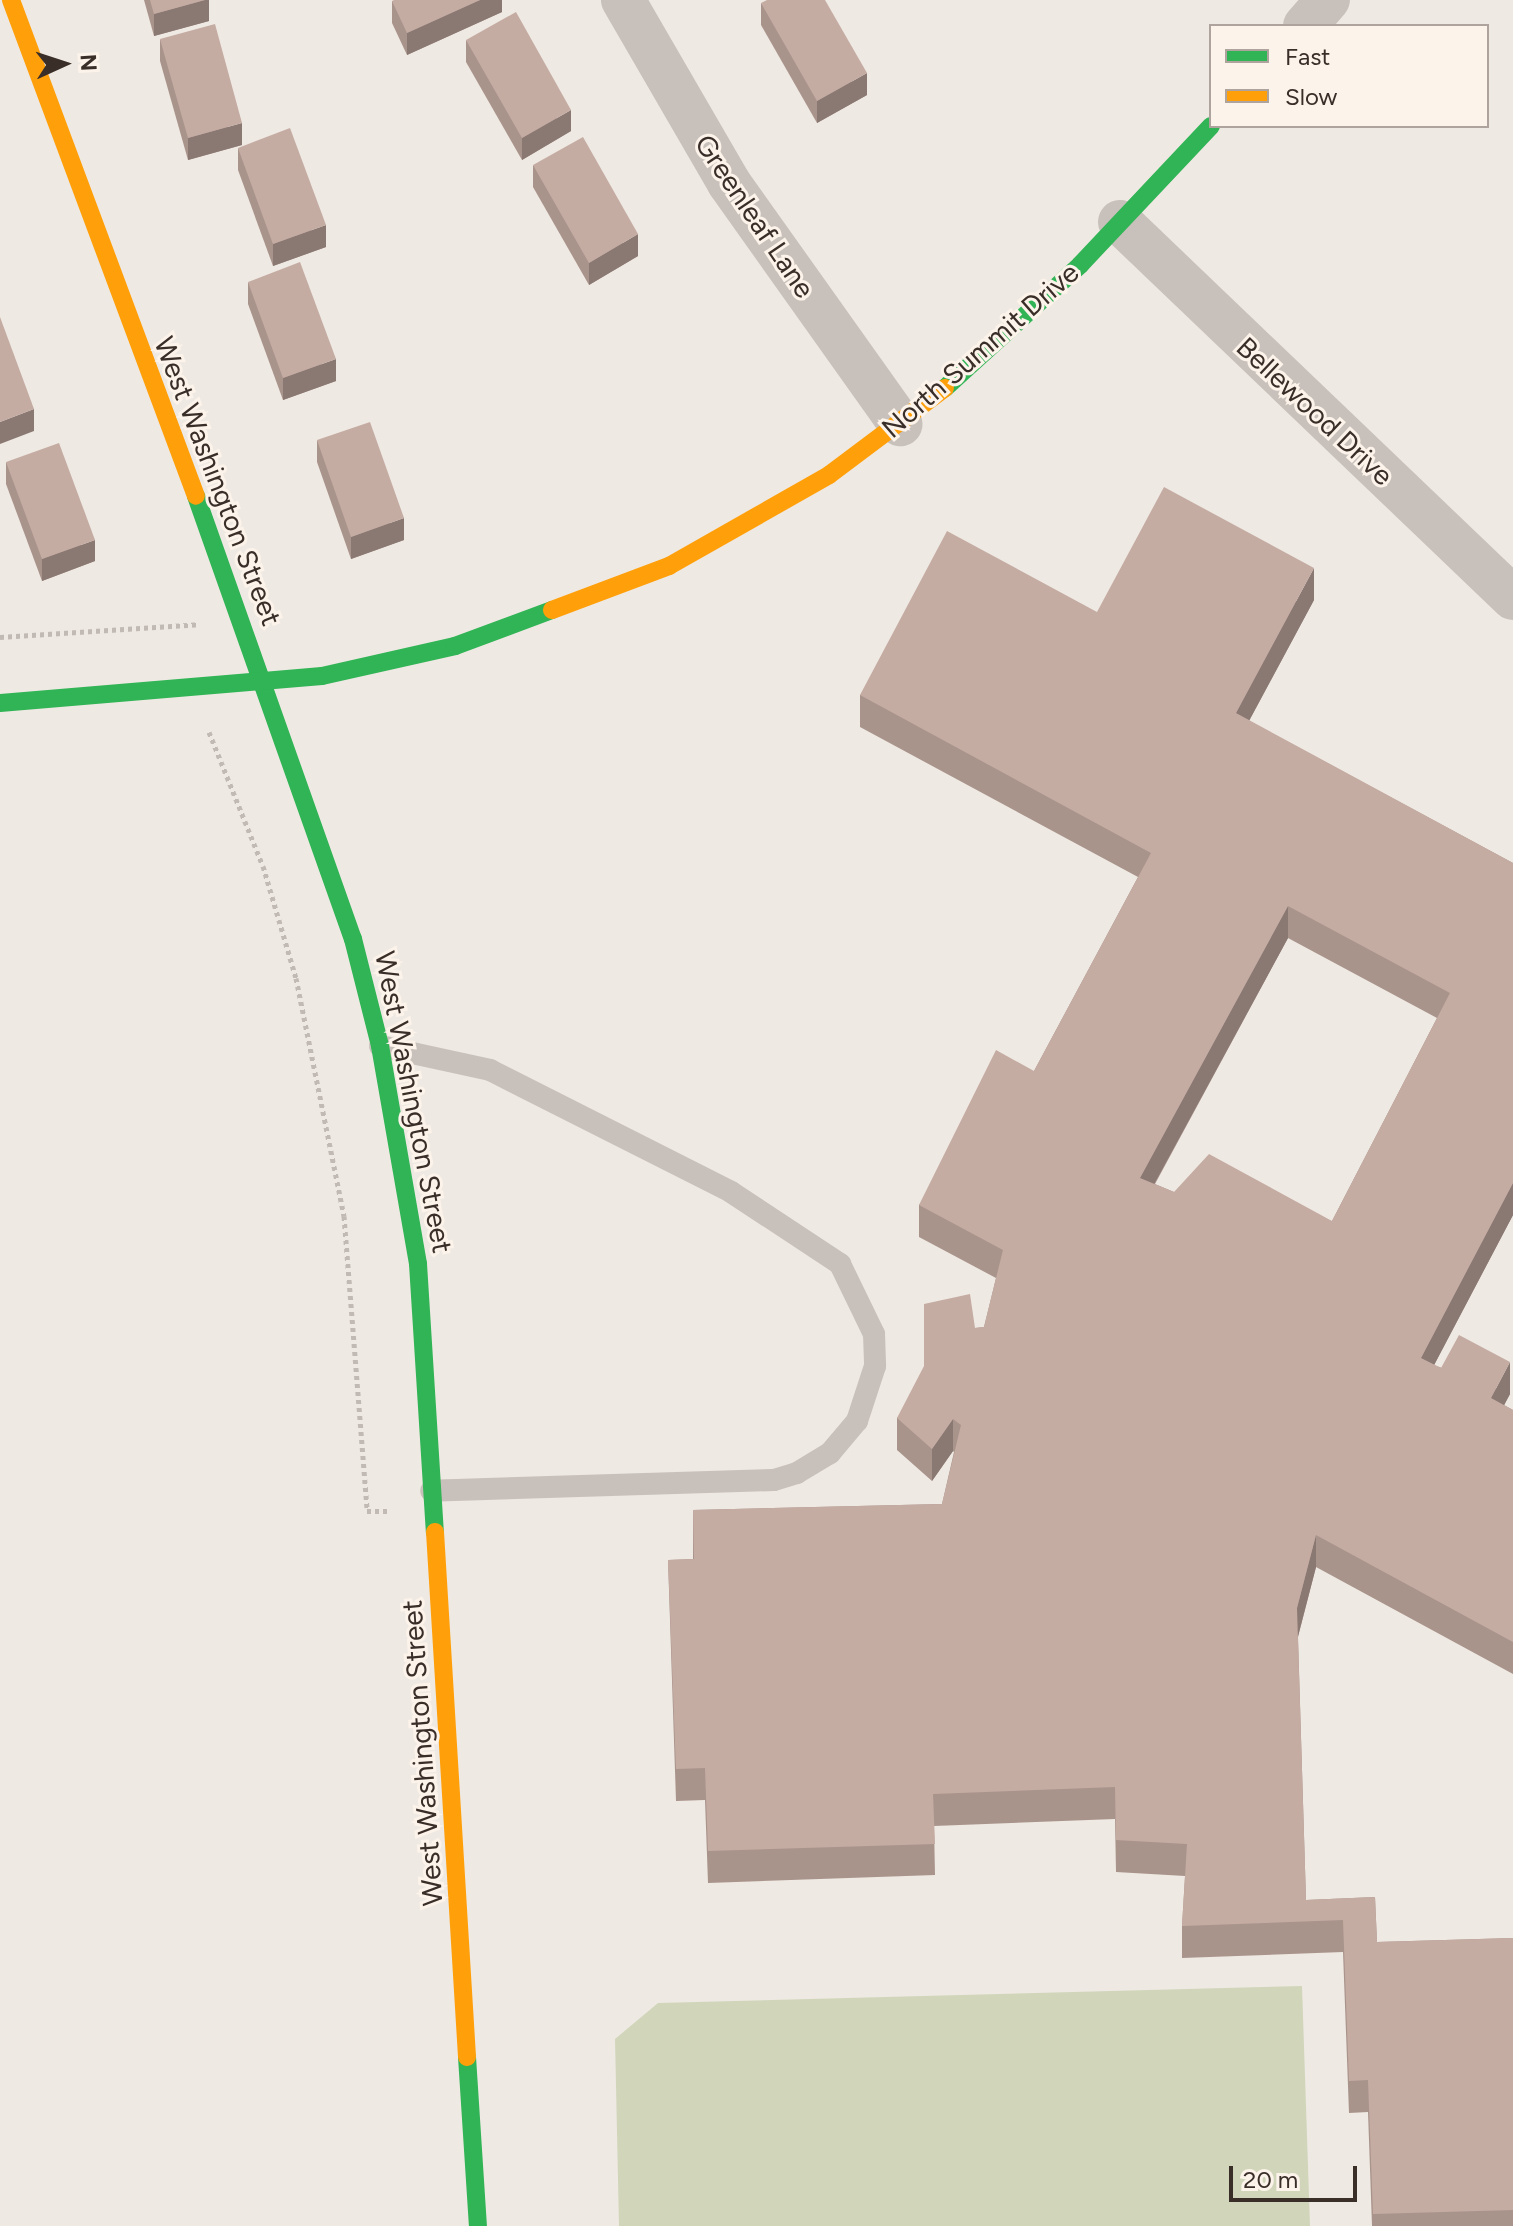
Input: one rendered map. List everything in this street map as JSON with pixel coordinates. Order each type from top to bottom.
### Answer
[{"type":"street","name":"West Washington Street","points":[[11,0],[266,685],[353,939],[380,1046],[418,1264],[478,2226]]},
{"type":"street","name":"Greenleaf Lane","points":[[623,0],[729,183],[900,424]]},
{"type":"street","points":[[1307,24],[1328,0]]},
{"type":"street","name":"North Summit Drive","points":[[0,703],[266,685],[455,646],[568,609],[752,522],[900,424],[1120,222],[1209,128]]},
{"type":"street","name":"Bellewood Drive","points":[[1120,222],[1513,598]]},
{"type":"lane","points":[[380,1046],[490,1070],[731,1192],[840,1264],[874,1334],[875,1366],[857,1421],[830,1453],[797,1473],[774,1480],[431,1491]]},
{"type":"path","points":[[0,637],[203,623]]},
{"type":"path","points":[[209,732],[263,866],[322,1093],[344,1216],[367,1511],[400,1512]]},
{"type":"green space","points":[[1302,1986],[1310,2226],[619,2226],[615,2039],[658,2003]]},
{"type":"building","points":[[150,0],[205,0],[154,14]]},
{"type":"building","points":[[394,0],[480,0],[407,33]]},
{"type":"building","points":[[767,0],[825,0],[867,73],[817,101],[761,3]]},
{"type":"building","points":[[516,12],[571,110],[522,138],[466,40]]},
{"type":"building","points":[[215,24],[242,123],[188,138],[160,39]]},
{"type":"building","points":[[290,128],[326,225],[273,244],[238,148]]},
{"type":"building","points":[[583,137],[638,234],[589,263],[533,165]]},
{"type":"building","points":[[300,262],[336,359],[283,378],[248,282]]},
{"type":"building","points":[[0,317],[34,409],[0,422]]},
{"type":"building","points":[[370,422],[404,518],[351,537],[317,440]]},
{"type":"building","points":[[59,443],[95,540],[42,559],[6,462]]},
{"type":"building","points":[[1164,487],[1314,568],[1236,713],[1513,863],[1513,1183],[1421,1358],[1441,1368],[1459,1335],[1510,1362],[1491,1398],[1513,1410],[1513,1642],[1316,1535],[1297,1608],[1306,1900],[1375,1897],[1377,1942],[1513,1938],[1513,2210],[1373,2214],[1368,2080],[1349,2081],[1343,1920],[1182,1926],[1187,1844],[1116,1840],[1115,1787],[933,1794],[935,1844],[708,1851],[705,1768],[676,1769],[668,1560],[694,1559],[693,1510],[942,1504],[961,1425],[953,1419],[932,1449],[897,1418],[924,1366],[924,1304],[970,1294],[975,1328],[984,1327],[1003,1250],[919,1205],[996,1050],[1034,1071],[1151,853],[860,695],[947,531],[1097,612]],"holes":[[[1288,906],[1450,993],[1332,1221],[1209,1154],[1174,1192],[1140,1178]]]},
{"type":"traffic: fast","points":[[945,388],[1080,265],[1209,128]]},
{"type":"traffic: fast","points":[[196,496],[353,939],[380,1046],[418,1264],[435,1532]]},
{"type":"traffic: fast","points":[[0,703],[322,676],[455,646],[552,610]]},
{"type":"traffic: fast","points":[[467,2057],[478,2226]]},
{"type":"traffic: slow","points":[[11,0],[196,496]]},
{"type":"traffic: slow","points":[[552,610],[669,566],[829,475],[945,388]]},
{"type":"traffic: slow","points":[[435,1532],[467,2057]]}]
